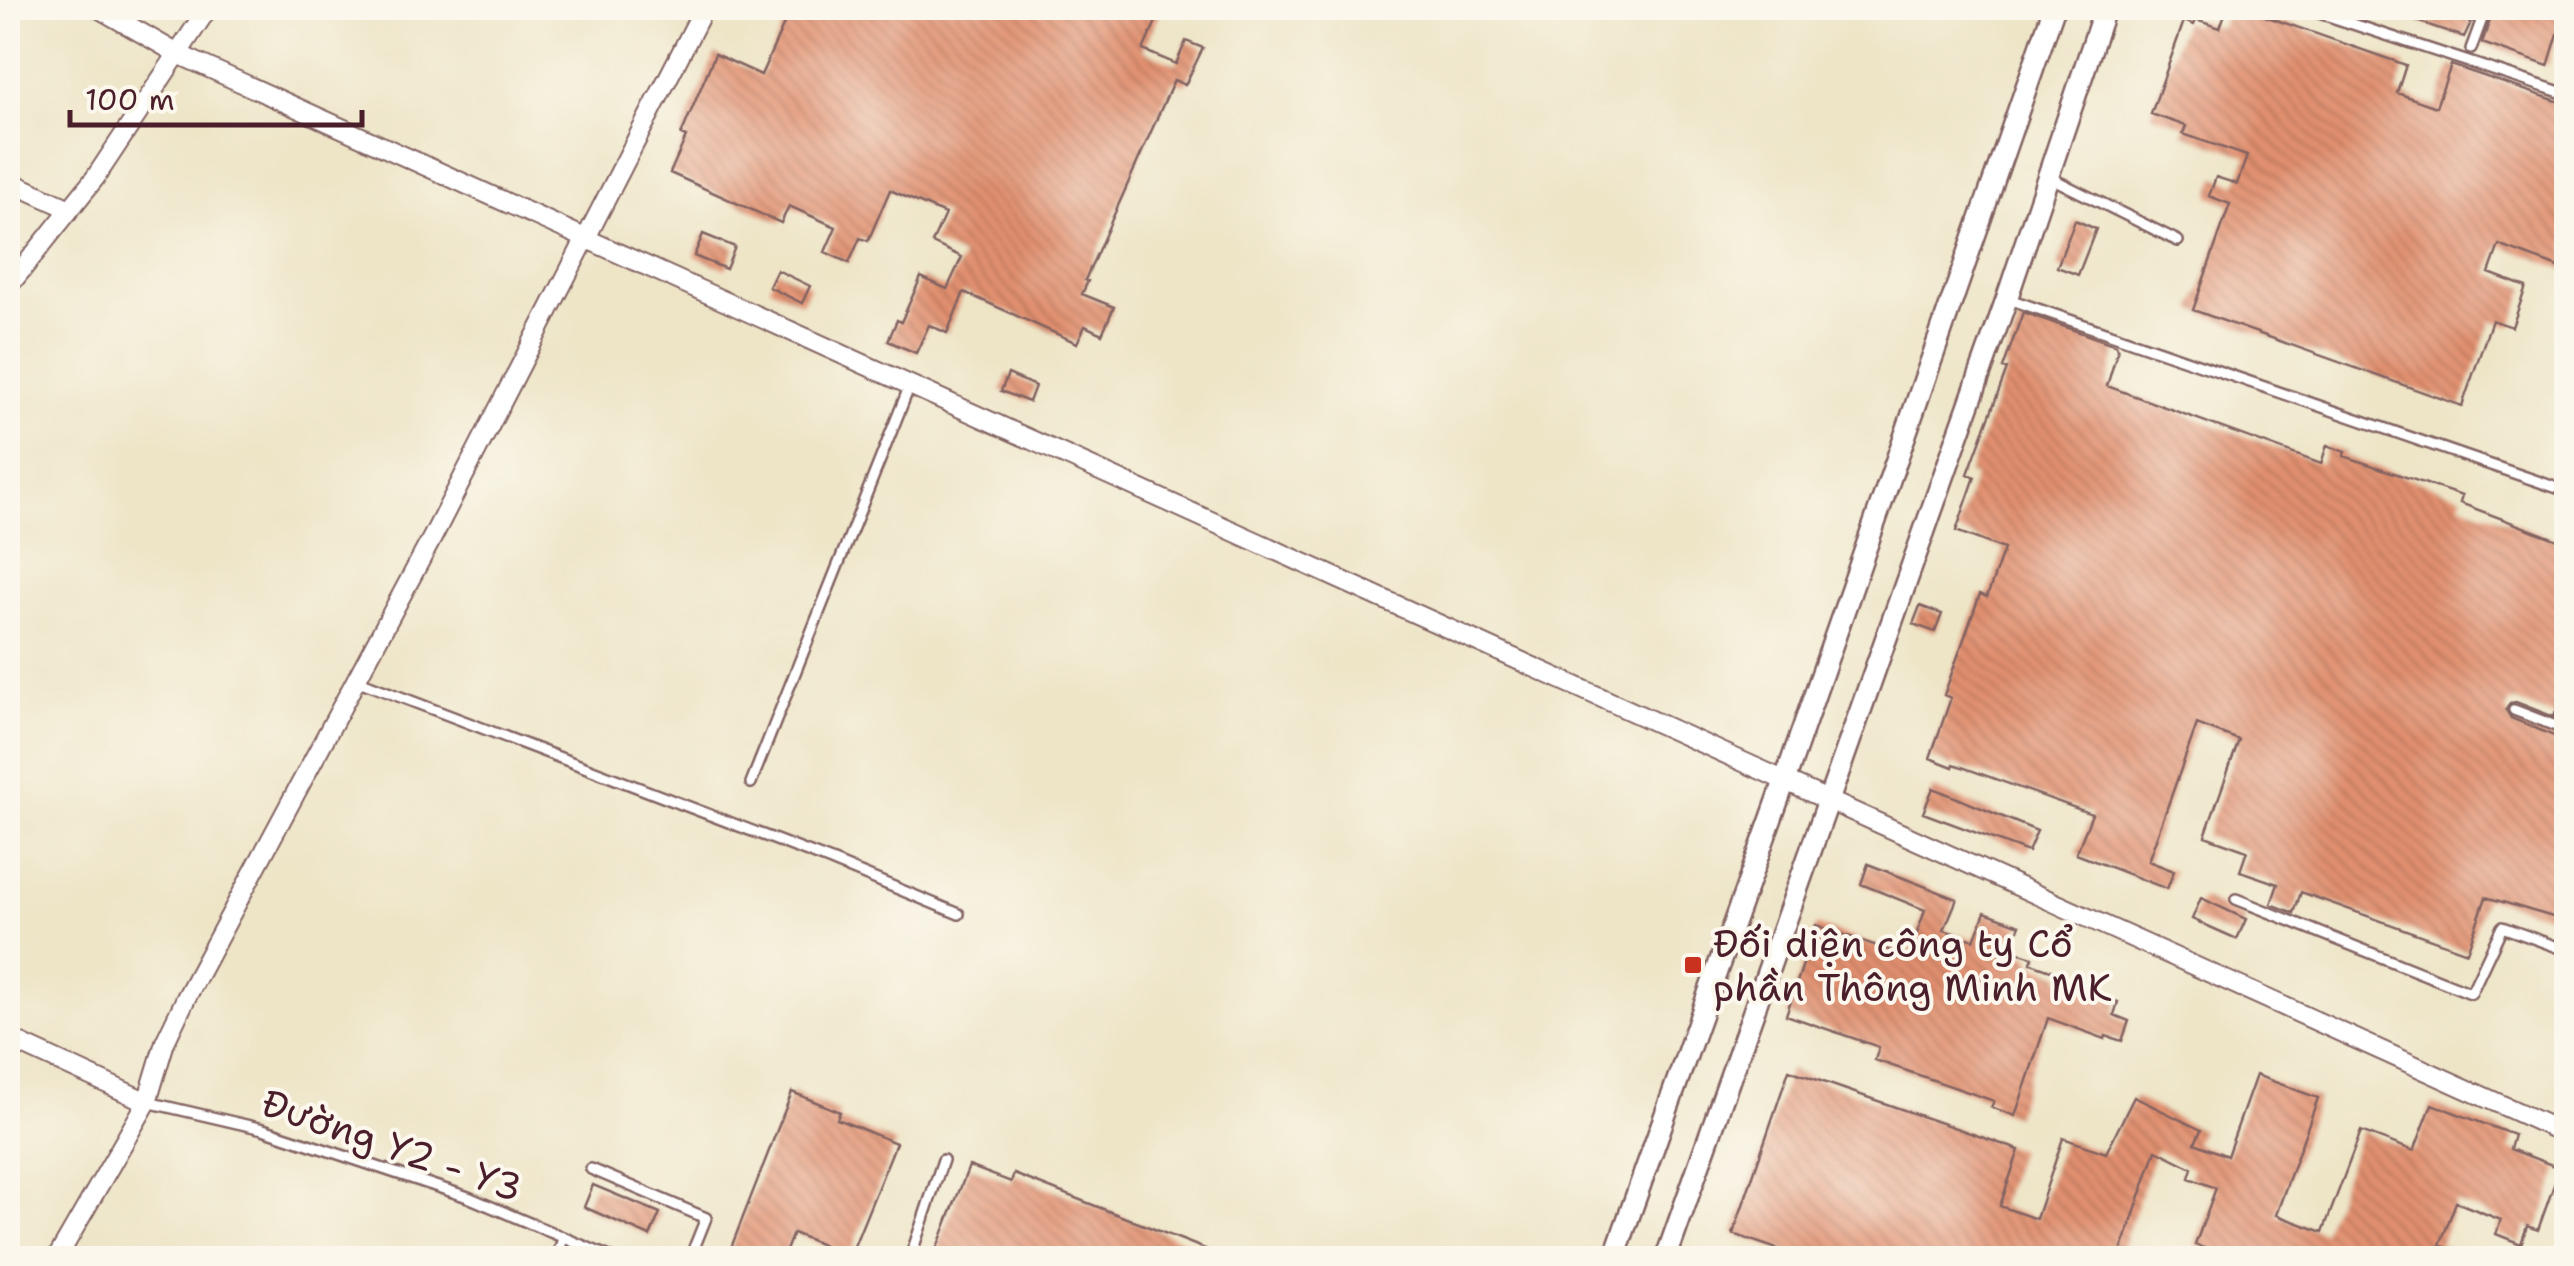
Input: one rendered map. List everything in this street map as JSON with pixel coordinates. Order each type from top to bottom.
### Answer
[{"type":"street","points":[[98,8],[178,54],[2566,1134]]},
{"type":"street","points":[[8,287],[95,178],[208,8]]},
{"type":"street","points":[[57,1258],[147,1102],[166,1042],[186,998],[356,680],[704,8]]},
{"type":"street","points":[[1614,1258],[2054,8]]},
{"type":"street","points":[[1666,1258],[2106,8]]},
{"type":"street","points":[[8,181],[70,209]]},
{"type":"street","points":[[8,1038],[147,1102]]},
{"type":"lane","points":[[2304,8],[2566,94]]},
{"type":"lane","points":[[2471,49],[2486,8]]},
{"type":"lane","points":[[2046,176],[2178,241]]},
{"type":"lane","points":[[2007,298],[2566,490]]},
{"type":"lane","points":[[751,783],[910,385]]},
{"type":"lane","points":[[356,680],[830,860],[959,914]]},
{"type":"lane","points":[[2514,710],[2566,730]]},
{"type":"lane","points":[[2236,900],[2472,994],[2502,926],[2566,950]]},
{"type":"lane","name":"Đường Y2 - Y3","points":[[147,1102],[263,1130],[468,1197],[612,1258]]},
{"type":"lane","points":[[910,1258],[944,1160]]},
{"type":"lane","points":[[591,1170],[706,1218],[690,1258]]},
{"type":"lane","points":[[556,1258],[563,1239]]},
{"type":"building","points":[[791,8],[1162,8],[1143,50],[1176,64],[1186,41],[1203,48],[1185,85],[1174,80],[1085,280],[1088,281],[1082,294],[1114,307],[1102,334],[1085,326],[1077,343],[964,292],[947,333],[929,325],[916,353],[888,341],[921,277],[947,289],[962,257],[932,243],[945,214],[890,190],[868,241],[860,238],[849,263],[825,252],[836,227],[789,206],[781,223],[670,173],[686,137],[681,135],[715,54],[761,75]]},
{"type":"building","points":[[2227,8],[2242,8],[2406,65],[2397,93],[2436,107],[2451,65],[2566,104],[2566,270],[2499,245],[2489,273],[2526,287],[2512,327],[2492,320],[2462,406],[2193,310],[2230,204],[2209,196],[2216,177],[2237,184],[2247,156],[2183,134],[2186,126],[2151,114],[2184,21],[2194,25],[2196,20],[2220,28]]},
{"type":"building","points":[[2384,8],[2478,8],[2464,37]]},
{"type":"building","points":[[2494,8],[2566,8],[2548,66],[2482,43]]},
{"type":"building","points":[[2075,220],[2096,229],[2078,275],[2057,267]]},
{"type":"building","points":[[703,234],[735,247],[726,269],[694,256]]},
{"type":"building","points":[[777,270],[810,286],[802,303],[769,287]]},
{"type":"building","points":[[2023,312],[2116,345],[2107,386],[2321,464],[2327,445],[2345,452],[2344,456],[2462,496],[2460,503],[2566,543],[2566,683],[2554,717],[2516,702],[2506,710],[2511,718],[2566,741],[2566,887],[2556,918],[2486,897],[2467,952],[2301,892],[2294,913],[2271,904],[2278,884],[2240,871],[2247,851],[2205,836],[2239,740],[2197,724],[2148,861],[2174,871],[2167,889],[2076,854],[2092,814],[1930,758],[1951,698],[1944,695],[1980,594],[1987,597],[2004,549],[1956,531],[1975,477],[1968,474],[2007,369],[2003,368]]},
{"type":"building","points":[[1008,374],[1035,386],[1029,402],[1001,391]]},
{"type":"building","points":[[1920,606],[1942,614],[1935,632],[1913,624]]},
{"type":"building","points":[[1933,788],[2037,831],[2028,852],[1923,813]]},
{"type":"building","points":[[1868,864],[1957,899],[1944,930],[1974,940],[1985,912],[2020,925],[2010,950],[2033,957],[2031,963],[2062,974],[2060,980],[2118,1002],[2114,1015],[2129,1021],[2122,1041],[2106,1036],[2105,1039],[2048,1018],[2015,1116],[1991,1107],[1994,1101],[1875,1060],[1879,1047],[1786,1015],[1816,925],[1909,957],[1925,910],[1861,884]]},
{"type":"building","points":[[2201,898],[2246,919],[2237,939],[2192,919]]},
{"type":"building","points":[[1789,1070],[2019,1150],[2000,1206],[2036,1219],[2063,1138],[2106,1153],[2134,1097],[2201,1130],[2195,1143],[2227,1156],[2256,1075],[2318,1098],[2276,1215],[2323,1232],[2361,1131],[2414,1151],[2432,1104],[2514,1135],[2510,1149],[2560,1168],[2538,1230],[2527,1226],[2521,1244],[2496,1234],[2501,1220],[2456,1202],[2440,1245],[2471,1258],[2232,1258],[2195,1245],[2216,1188],[2189,1178],[2192,1168],[2156,1150],[2119,1258],[1804,1258],[1733,1234]]},
{"type":"building","points":[[792,1092],[840,1112],[837,1119],[896,1143],[850,1256],[793,1233],[783,1258],[727,1258]]},
{"type":"building","points":[[969,1166],[1011,1182],[1014,1174],[1228,1258],[933,1258]]},
{"type":"building","points":[[593,1185],[660,1213],[650,1236],[584,1207]]},
{"type":"place","name":"Đối diện công ty Cổ phần Thông Minh MK","points":[[1693,965]]}]
